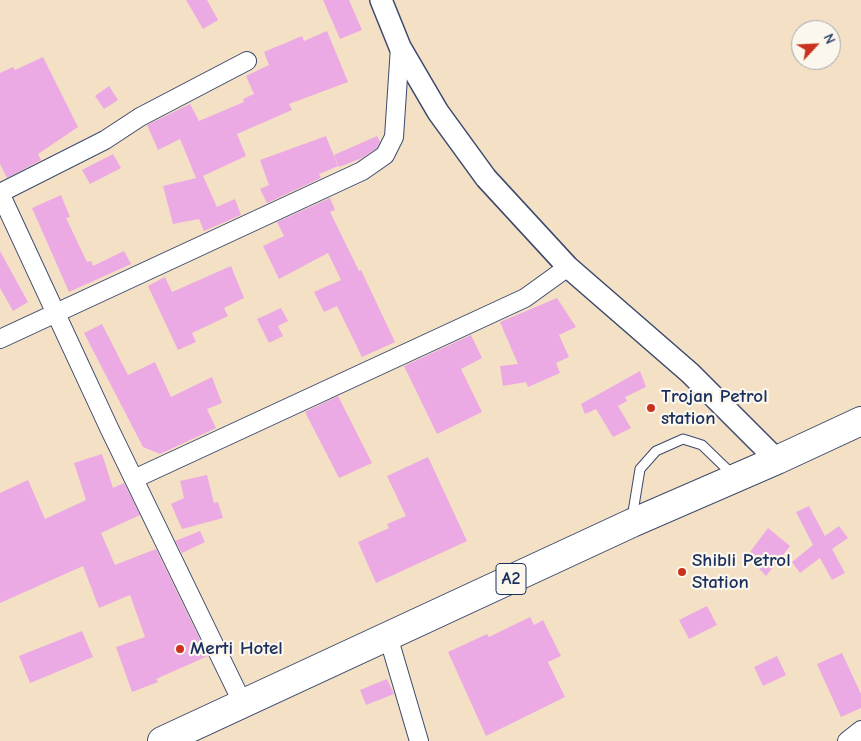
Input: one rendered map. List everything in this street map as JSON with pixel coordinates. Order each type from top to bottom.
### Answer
[{"type":"highway","name":"A2","points":[[162,741],[632,523],[861,421]]},
{"type":"street","points":[[381,0],[400,47],[438,112],[486,178],[568,267],[690,373],[777,460]]},
{"type":"street","points":[[0,339],[362,171],[385,154],[394,138],[400,47]]},
{"type":"street","points":[[243,704],[55,313],[0,193],[106,140],[140,117],[247,62]]},
{"type":"street","points":[[134,479],[525,298],[568,267]]},
{"type":"street","points":[[388,636],[419,741]]},
{"type":"street","points":[[847,741],[861,730]]},
{"type":"lane","points":[[632,523],[640,469],[656,451],[683,440],[702,445],[736,478]]},
{"type":"building","points":[[186,0],[207,0],[218,20],[203,29]]},
{"type":"building","points":[[323,0],[349,0],[362,30],[340,39]]},
{"type":"building","points":[[327,31],[348,82],[289,104],[292,110],[237,134],[246,156],[203,176],[217,207],[235,199],[241,215],[204,231],[199,219],[173,224],[163,186],[196,178],[180,139],[158,150],[147,125],[190,104],[199,121],[244,102],[243,99],[254,94],[246,76],[269,65],[264,52],[302,36],[304,41]]},
{"type":"building","points":[[43,57],[78,127],[38,154],[41,160],[7,178],[0,164],[0,73],[13,67],[15,70]]},
{"type":"building","points":[[109,86],[118,100],[104,109],[95,96]]},
{"type":"building","points":[[326,136],[338,166],[319,174],[321,178],[267,203],[260,189],[269,185],[260,160]]},
{"type":"building","points":[[377,136],[380,142],[377,148],[362,158],[339,167],[334,155]]},
{"type":"building","points":[[113,154],[121,168],[90,184],[82,170]]},
{"type":"building","points":[[61,195],[70,217],[66,218],[87,262],[91,261],[93,266],[124,251],[131,264],[69,292],[32,208]]},
{"type":"building","points":[[330,198],[335,210],[330,212],[359,271],[361,270],[395,342],[362,357],[337,306],[324,312],[314,292],[341,280],[328,253],[279,279],[263,246],[284,236],[277,222]]},
{"type":"building","points":[[0,251],[28,302],[13,311],[0,288]]},
{"type":"building","points":[[231,266],[244,298],[224,308],[228,316],[192,333],[196,342],[178,350],[148,286],[165,277],[172,292]]},
{"type":"building","points":[[557,298],[576,327],[559,335],[569,357],[556,363],[560,373],[528,387],[526,382],[503,386],[500,366],[518,364],[500,322]]},
{"type":"building","points":[[281,308],[288,321],[278,326],[283,336],[269,343],[257,319]]},
{"type":"building","points":[[102,324],[128,375],[155,362],[171,397],[212,377],[222,403],[207,409],[216,428],[160,454],[143,447],[84,333]]},
{"type":"building","points":[[471,335],[482,358],[461,369],[482,412],[437,434],[404,366]]},
{"type":"building","points":[[640,371],[646,387],[625,397],[627,401],[618,406],[631,428],[613,437],[596,409],[585,414],[581,404]]},
{"type":"building","points":[[338,396],[372,463],[339,478],[305,412]]},
{"type":"building","points":[[102,454],[113,488],[124,483],[140,515],[101,533],[115,565],[156,549],[208,656],[156,679],[158,682],[132,692],[116,647],[145,637],[130,595],[99,608],[83,566],[0,603],[0,493],[28,480],[45,519],[86,500],[74,463]]},
{"type":"building","points":[[428,457],[467,541],[376,583],[358,542],[389,528],[387,524],[406,516],[387,476]]},
{"type":"building","points":[[207,475],[214,503],[218,502],[223,518],[182,529],[171,504],[184,498],[180,481]]},
{"type":"building","points":[[809,506],[825,536],[839,526],[848,538],[832,549],[845,573],[832,580],[820,558],[800,573],[792,562],[813,545],[796,512]]},
{"type":"building","points":[[768,528],[790,546],[766,576],[747,556]]},
{"type":"building","points":[[200,531],[205,542],[182,553],[175,541]]},
{"type":"building","points":[[707,606],[717,625],[689,639],[679,620]]},
{"type":"building","points":[[530,617],[534,625],[543,620],[561,656],[548,662],[565,697],[486,736],[448,652],[487,634],[489,637]]},
{"type":"building","points":[[82,631],[93,657],[30,683],[19,656]]},
{"type":"building","points":[[842,653],[861,694],[861,708],[841,717],[817,664]]},
{"type":"building","points":[[777,656],[786,675],[763,686],[754,667]]},
{"type":"building","points":[[387,679],[394,694],[366,705],[360,690]]},
{"type":"place","name":"Trojan Petrol station","points":[[651,408]]},
{"type":"place","name":"Shibli Petrol Station","points":[[682,572]]},
{"type":"place","name":"Merti Hotel","points":[[180,649]]}]
